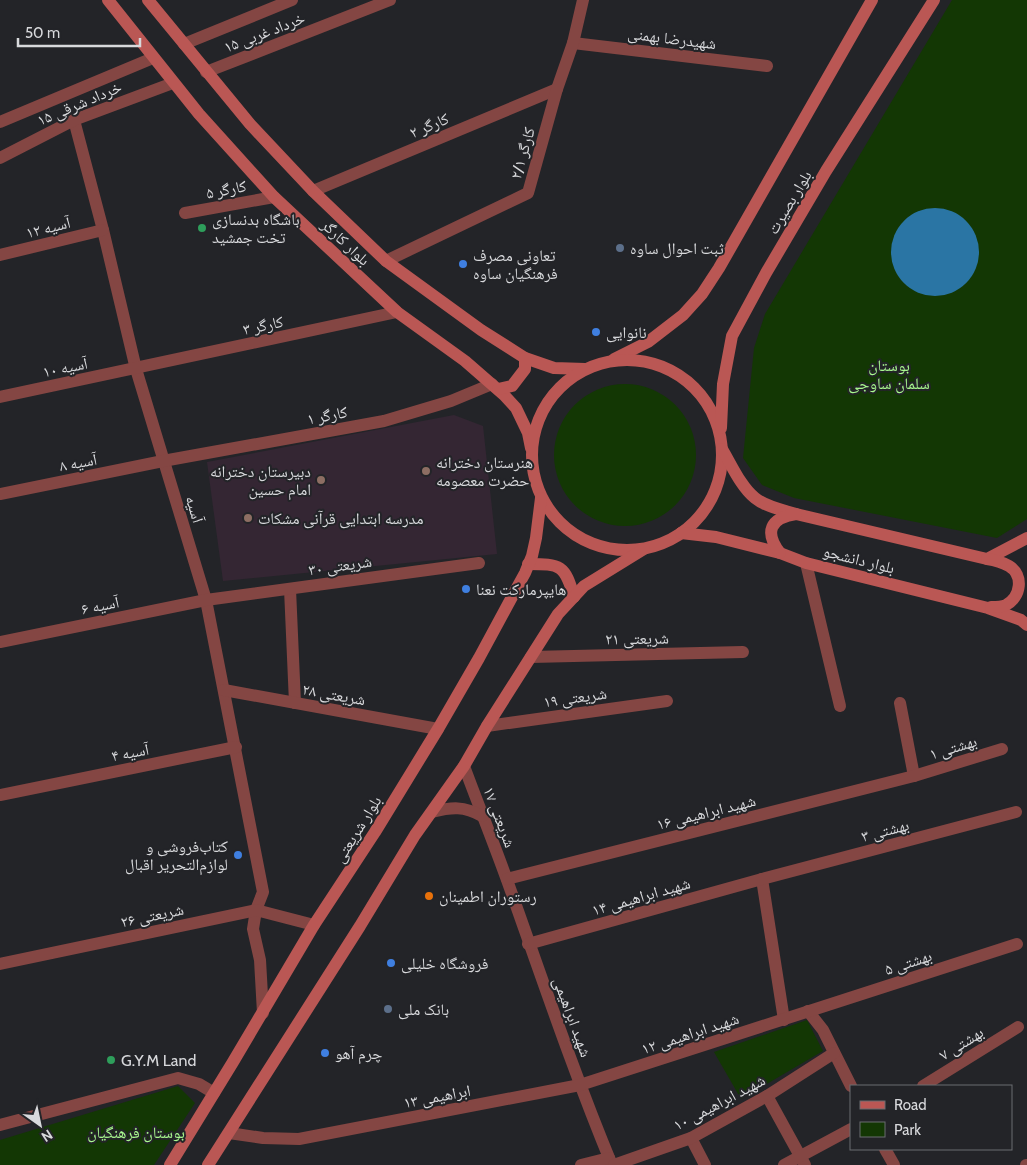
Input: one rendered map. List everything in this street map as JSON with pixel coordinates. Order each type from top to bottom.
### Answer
[{"type":"main road","name":"بلوار کارگر","points":[[108,0],[173,83],[274,197],[397,312],[465,360],[516,408],[528,433],[531,448]]},
{"type":"main road","name":"بلوار کارگر","points":[[148,0],[250,124],[313,191],[386,260],[481,330],[525,358],[554,368],[585,369]]},
{"type":"main road","name":"بلوار بصیرت","points":[[609,362],[648,342],[682,315],[702,294],[719,268],[872,0]]},
{"type":"main road","name":"بلوار بصیرت","points":[[644,549],[663,543],[681,533],[696,520],[708,505],[716,487],[721,468],[723,384],[732,336],[766,273],[826,171],[934,0]]},
{"type":"main road","points":[[495,387],[512,386],[525,369],[525,358]]},
{"type":"main road","points":[[644,549],[616,550],[603,548],[578,537],[556,520],[541,498],[533,474],[531,448],[538,420],[552,396],[585,369],[609,362],[626,360],[659,365],[681,377],[700,393],[716,422],[721,443]]},
{"type":"main road","name":"بلوار دانشجو","points":[[721,443],[744,485],[755,498],[770,506],[796,514],[986,558],[1010,567],[1017,574],[1019,586],[1016,597],[1005,606],[988,608]]},
{"type":"main road","name":"بلوار شریعتی","points":[[170,1165],[263,1013],[314,925],[375,832],[480,658],[528,564],[536,538],[541,498]]},
{"type":"main road","points":[[780,553],[772,543],[773,525],[782,516],[796,514]]},
{"type":"main road","name":"بلوار دانشجو","points":[[681,533],[716,538],[780,553],[806,562],[988,608],[1021,620],[1027,625]]},
{"type":"main road","points":[[986,558],[1027,538]]},
{"type":"main road","points":[[208,1165],[360,926],[415,835],[464,766],[558,614],[584,586],[644,549]]},
{"type":"main road","points":[[528,564],[546,564],[562,568],[568,577],[574,597]]},
{"type":"street","name":"۱۵ خرداد غربی","points":[[184,44],[292,0]]},
{"type":"street","name":"۱۵ خرداد غربی","points":[[206,72],[390,0]]},
{"type":"street","name":"کارگر ۲/۱","points":[[386,260],[528,193],[557,89],[573,43],[583,0]]},
{"type":"street","name":"شهیدرضا بهمنی","points":[[573,43],[767,66]]},
{"type":"street","name":"۱۵ خرداد شرقی","points":[[0,122],[153,58]]},
{"type":"street","name":"۱۵ خرداد شرقی","points":[[0,158],[74,120],[173,83]]},
{"type":"street","name":"کارگر ۲","points":[[313,191],[557,89]]},
{"type":"street","name":"آسیه","points":[[74,120],[103,230],[136,369],[206,600],[263,892],[256,910]]},
{"type":"street","name":"کارگر ۵","points":[[185,214],[274,197]]},
{"type":"street","name":"آسیه ۱۲","points":[[0,255],[103,230]]},
{"type":"street","name":"کارگر ۳","points":[[136,369],[397,312]]},
{"type":"street","name":"آسیه ۱۰","points":[[0,398],[136,369]]},
{"type":"street","name":"کارگر ۱","points":[[163,461],[384,421],[495,387]]},
{"type":"street","name":"آسیه ۸","points":[[0,494],[163,461]]},
{"type":"street","points":[[806,562],[840,706]]},
{"type":"street","name":"شریعتی ۳۰","points":[[206,600],[479,563]]},
{"type":"street","points":[[290,588],[295,703]]},
{"type":"street","name":"آسیه ۶","points":[[0,642],[206,600]]},
{"type":"street","name":"شریعتی ۲۱","points":[[531,657],[743,652]]},
{"type":"street","name":"شریعتی ۲۸","points":[[224,690],[438,730]]},
{"type":"street","name":"شریعتی ۱۹","points":[[487,726],[667,701]]},
{"type":"street","points":[[900,703],[914,776]]},
{"type":"street","name":"آسیه ۴","points":[[0,795],[236,747]]},
{"type":"street","name":"بهشتی ۱","points":[[914,776],[1002,749]]},
{"type":"street","name":"شریعتی ۱۷","points":[[464,766],[506,879]]},
{"type":"street","name":"شهید ابراهیمی ۱۶","points":[[506,879],[914,776]]},
{"type":"street","points":[[432,812],[458,808],[470,809],[482,816]]},
{"type":"street","name":"بهشتی ۳","points":[[762,879],[1016,812]]},
{"type":"street","name":"شهید ابراهیمی","points":[[506,879],[580,1085],[611,1163]]},
{"type":"street","points":[[762,879],[784,1020]]},
{"type":"street","name":"شهید ابراهیمی ۱۴","points":[[528,944],[762,879]]},
{"type":"street","points":[[256,910],[253,929],[260,960],[263,1013]]},
{"type":"street","name":"شریعتی ۲۶","points":[[0,964],[256,910],[314,925]]},
{"type":"street","name":"بهشتی ۵","points":[[808,1011],[1017,944]]},
{"type":"street","points":[[808,1011],[823,1030],[850,1085]]},
{"type":"street","name":"شهید ابراهیمی ۱۲","points":[[580,1085],[808,1011]]},
{"type":"street","name":"بهشتی ۷","points":[[925,1085],[1018,1027]]},
{"type":"street","name":"شهید ابراهیمی ۱۰","points":[[581,1165],[611,1163],[691,1138],[766,1096],[834,1054]]},
{"type":"street","points":[[0,1125],[178,1078],[199,1084],[214,1093]]},
{"type":"street","name":"ابراهیمی ۱۳","points":[[229,1133],[263,1138],[299,1139],[580,1085]]},
{"type":"street","points":[[766,1096],[802,1160]]},
{"type":"street","points":[[784,1165],[802,1160],[850,1130]]},
{"type":"street","points":[[691,1138],[705,1165]]},
{"type":"street","points":[[886,1150],[894,1165]]},
{"type":"shaded area","points":[[454,415],[483,426],[497,554],[223,581],[207,462]]},
{"type":"green space","name":"بوستان سلمان ساوجی","points":[[952,0],[1027,0],[1027,519],[997,538],[794,498],[762,485],[743,458],[754,348],[765,314]]},
{"type":"green space","points":[[625,384],[639,385],[652,389],[675,405],[691,428],[695,441],[695,469],[691,482],[675,505],[652,521],[639,525],[625,526],[611,525],[598,521],[575,505],[559,482],[555,469],[554,455],[555,441],[559,428],[575,405],[598,389],[611,385]]},
{"type":"green space","points":[[807,1020],[823,1051],[741,1099],[714,1052]]},
{"type":"green space","name":"بوستان فرهنگیان","points":[[178,1086],[195,1103],[154,1165],[0,1165],[0,1140]]},
{"type":"water","points":[[926,208],[944,208],[960,215],[972,227],[979,243],[979,261],[972,277],[960,289],[944,296],[926,296],[910,289],[898,277],[891,261],[891,243],[898,227],[910,215]]},
{"type":"place","name":"باشگاه بدنسازی تخت جمشید","points":[[202,228]]},
{"type":"place","name":"ثبت احوال ساوه","points":[[620,248]]},
{"type":"place","name":"تعاونی مصرف فرهنگیان ساوه","points":[[463,264]]},
{"type":"place","name":"نانوایی","points":[[596,332]]},
{"type":"place","name":"هنرستان دخترانه حضرت معصومه","points":[[426,471]]},
{"type":"place","name":"دبیرستان دخترانه امام حسین","points":[[321,480]]},
{"type":"place","name":"مدرسه ابتدایی قرآنی مشکات","points":[[248,518]]},
{"type":"place","name":"هایپرمارکت نعنا","points":[[466,589]]},
{"type":"place","name":"کتاب‌فروشی و لوازم‌التحریر اقبال","points":[[238,855]]},
{"type":"place","name":"رستوران اطمینان","points":[[429,896]]},
{"type":"place","name":"فروشگاه خلیلی","points":[[391,963]]},
{"type":"place","name":"بانک ملی","points":[[388,1009]]},
{"type":"place","name":"چرم آهو","points":[[325,1053]]},
{"type":"place","name":"G.Y.M Land","points":[[111,1060]]}]
